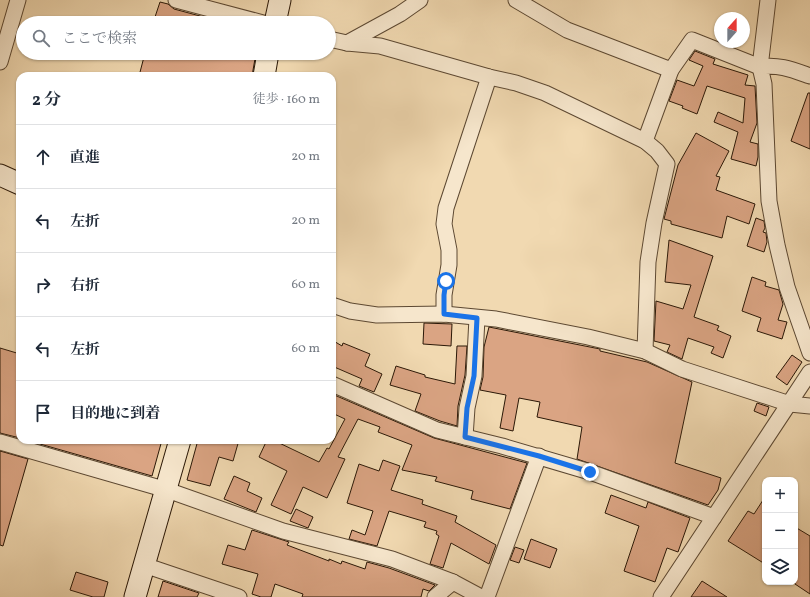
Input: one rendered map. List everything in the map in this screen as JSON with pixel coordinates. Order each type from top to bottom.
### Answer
[{"type":"street","points":[[0,62],[18,0]]},
{"type":"street","points":[[176,0],[237,16]]},
{"type":"street","points":[[277,16],[280,0]]},
{"type":"street","points":[[347,43],[400,14],[420,0]]},
{"type":"street","points":[[516,0],[567,30],[671,70]]},
{"type":"street","points":[[768,0],[760,67],[764,84],[769,201],[787,287],[810,353]]},
{"type":"street","points":[[645,141],[671,70],[692,40],[760,67],[773,65],[786,67],[810,76]]},
{"type":"street","points":[[336,41],[380,46],[489,77],[516,83],[545,93],[645,141],[657,151],[667,164],[654,223],[648,262],[645,351]]},
{"type":"street","points":[[265,72],[267,60]]},
{"type":"street","points":[[444,314],[444,295],[449,266],[449,250],[444,224],[446,208],[489,77]]},
{"type":"street","points":[[0,175],[16,182]]},
{"type":"street","points":[[336,306],[377,315],[444,314],[496,319],[562,332],[645,351],[682,369],[790,404],[810,406]]},
{"type":"street","points":[[465,437],[467,408],[474,376],[477,318]]},
{"type":"street","points":[[661,597],[810,372]]},
{"type":"street","points":[[336,386],[438,430],[539,456],[590,472],[714,516]]},
{"type":"street","points":[[0,442],[166,490],[283,531],[392,559],[453,582],[481,597]]},
{"type":"street","points":[[135,597],[179,444]]},
{"type":"street","points":[[487,597],[539,456]]},
{"type":"street","points":[[144,565],[239,597]]},
{"type":"street","points":[[435,597],[453,582]]},
{"type":"building","points":[[160,2],[168,4],[174,9],[200,16],[155,16]]},
{"type":"building","points":[[695,51],[715,59],[713,64],[748,75],[745,85],[755,86],[757,123],[750,142],[758,144],[756,166],[731,159],[738,132],[714,122],[718,112],[743,123],[745,98],[707,86],[697,114],[682,108],[683,106],[669,101],[677,80],[694,86],[703,66],[689,60]]},
{"type":"building","points":[[143,60],[255,60],[253,72],[140,72]]},
{"type":"building","points":[[808,93],[810,93],[810,149],[791,141]]},
{"type":"building","points":[[696,133],[729,151],[716,176],[720,177],[716,190],[755,204],[749,224],[727,216],[722,238],[671,224],[671,221],[664,219],[678,165]]},
{"type":"building","points":[[756,218],[764,221],[765,228],[763,232],[766,233],[767,242],[764,252],[747,246]]},
{"type":"building","points":[[669,240],[713,256],[694,317],[719,326],[717,330],[731,336],[723,358],[711,353],[714,347],[688,338],[682,359],[667,352],[670,345],[654,341],[656,301],[683,309],[691,285],[665,282]]},
{"type":"building","points":[[752,277],[766,282],[765,286],[779,290],[783,304],[778,320],[787,322],[782,339],[757,331],[761,318],[742,311]]},
{"type":"building","points":[[424,323],[452,324],[451,346],[423,344]]},
{"type":"building","points":[[489,327],[600,349],[600,351],[647,362],[692,382],[675,463],[721,478],[718,490],[708,505],[577,459],[582,427],[537,417],[540,402],[519,398],[513,431],[500,428],[506,395],[480,390],[483,377],[484,347]]},
{"type":"building","points":[[336,342],[342,346],[343,343],[370,354],[365,366],[382,374],[374,392],[359,386],[362,379],[336,368]]},
{"type":"building","points":[[457,346],[467,346],[465,375],[458,406],[457,426],[415,411],[421,394],[390,385],[396,366],[425,375],[425,377],[455,384]]},
{"type":"building","points":[[0,348],[16,353],[16,437],[0,433]]},
{"type":"building","points":[[792,355],[802,362],[787,385],[776,377]]},
{"type":"building","points":[[336,396],[434,438],[527,463],[510,509],[471,499],[473,491],[435,481],[437,477],[402,470],[412,445],[378,432],[380,427],[358,419],[338,457],[345,459],[327,498],[303,487],[291,514],[271,505],[287,471],[259,457],[265,444],[281,444],[319,462],[327,448],[329,449],[332,444],[336,444],[336,436],[345,419],[336,415]]},
{"type":"building","points":[[757,403],[769,407],[766,416],[754,411]]},
{"type":"building","points":[[40,444],[161,444],[152,476]]},
{"type":"building","points":[[197,444],[238,444],[233,461],[219,457],[210,486],[187,480]]},
{"type":"building","points":[[0,451],[28,459],[3,546],[0,545]]},
{"type":"building","points":[[383,460],[400,466],[391,490],[423,500],[422,504],[457,516],[455,522],[496,545],[489,564],[451,543],[443,568],[430,564],[439,536],[436,534],[437,531],[424,527],[426,522],[389,511],[377,546],[349,539],[352,530],[365,535],[373,511],[347,503],[359,464],[379,471]]},
{"type":"building","points":[[234,476],[250,483],[247,491],[262,498],[256,512],[224,499]]},
{"type":"building","points":[[611,495],[646,508],[648,502],[690,518],[678,552],[667,548],[655,582],[624,571],[639,526],[605,513]]},
{"type":"building","points":[[762,502],[762,562],[728,541],[748,511],[754,514]]},
{"type":"building","points":[[296,509],[313,517],[308,528],[290,521]]},
{"type":"building","points":[[798,529],[810,536],[810,594],[796,585],[798,585]]},
{"type":"building","points":[[252,530],[289,542],[287,545],[329,561],[329,559],[341,564],[342,561],[365,569],[367,562],[389,568],[435,585],[429,591],[423,589],[421,597],[302,597],[303,594],[275,584],[271,597],[261,597],[252,594],[258,574],[222,564],[228,545],[245,550]]},
{"type":"building","points":[[531,539],[557,549],[550,568],[524,559]]},
{"type":"building","points":[[515,547],[524,550],[519,563],[510,560]]},
{"type":"building","points":[[76,572],[108,582],[104,597],[93,597],[70,590]]},
{"type":"building","points":[[163,581],[199,593],[197,597],[158,597]]},
{"type":"building","points":[[702,581],[727,597],[691,597]]},
{"type":"route","points":[[446,281],[444,314],[477,318],[474,376],[467,408],[465,437],[539,456],[590,472]]}]
